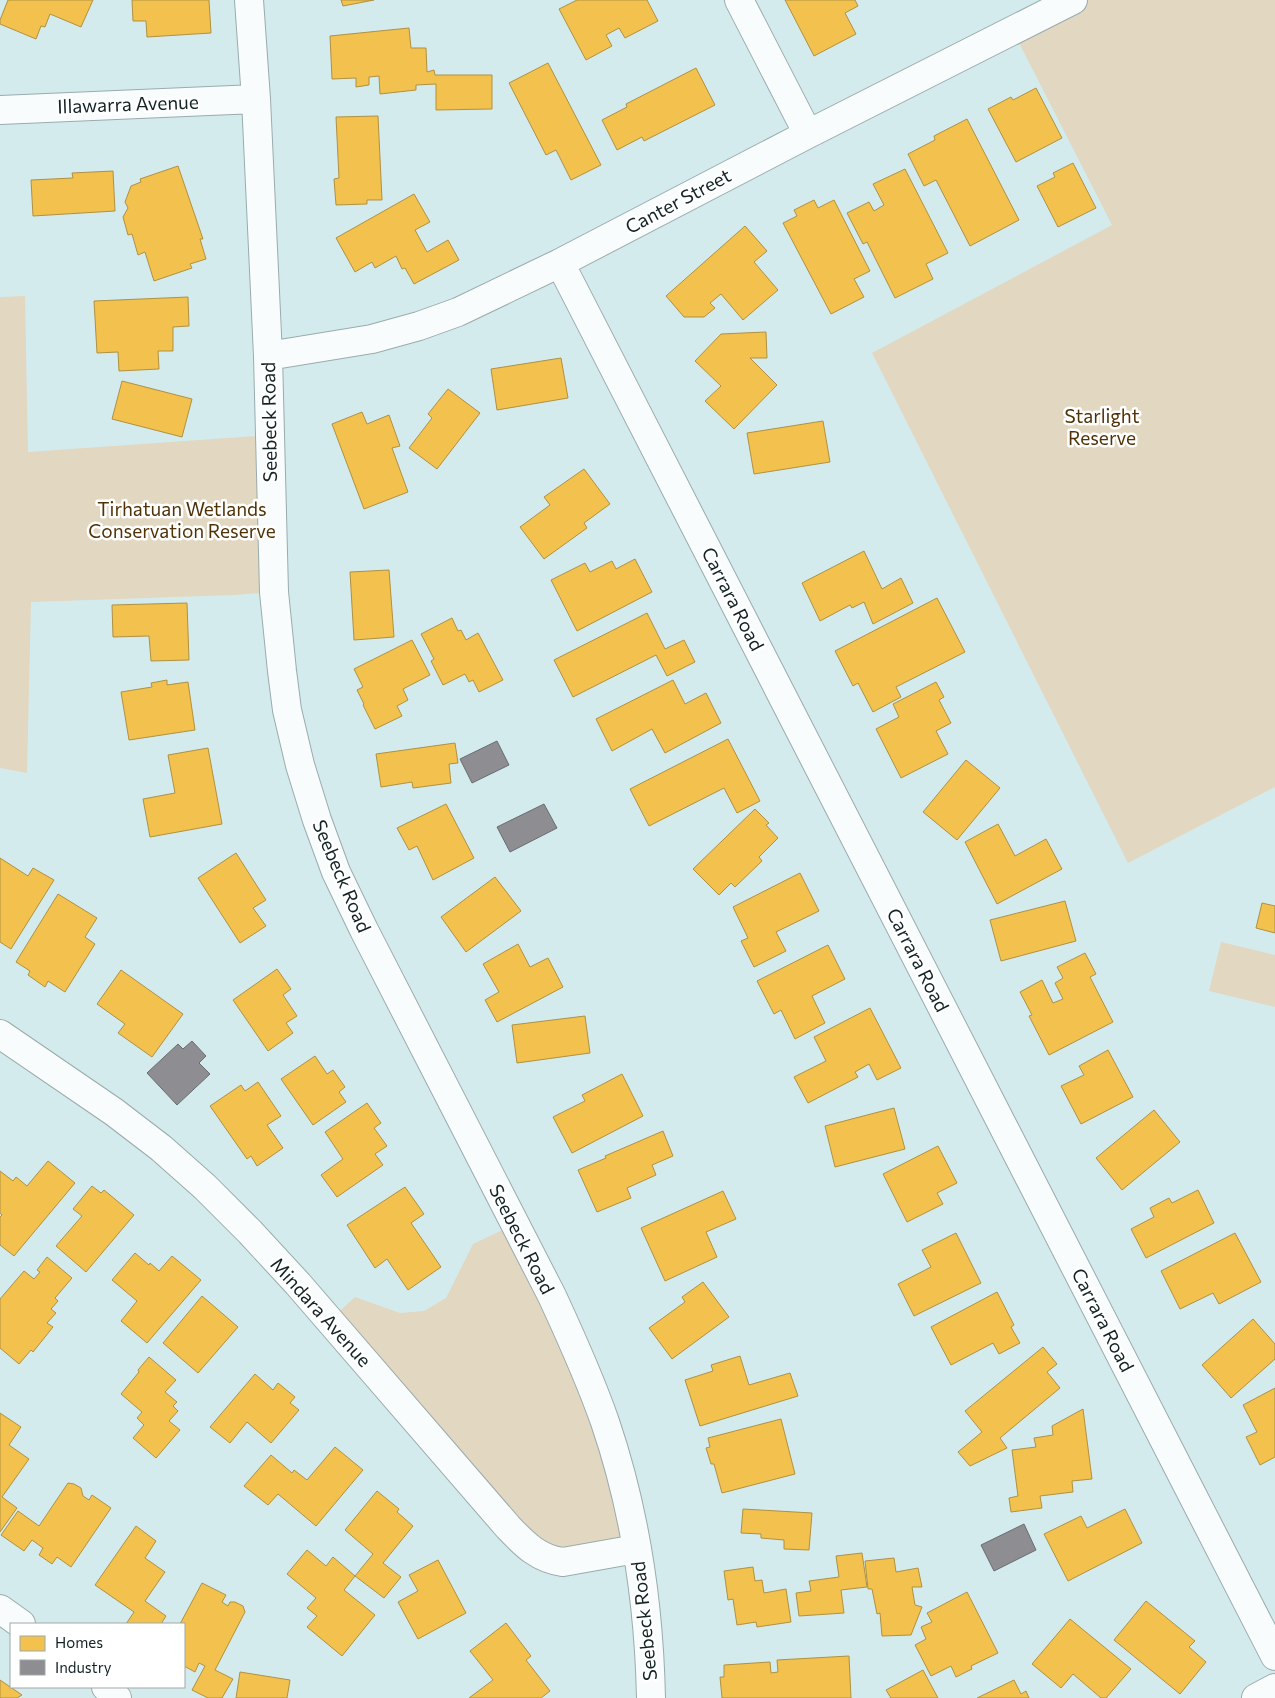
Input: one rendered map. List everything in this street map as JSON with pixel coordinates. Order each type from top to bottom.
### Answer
[{"type":"street","name":"Seebeck Road","points":[[249,0],[256,99],[268,356],[274,592],[287,710],[300,765],[336,872],[527,1248],[570,1336],[605,1420],[626,1494],[645,1600],[651,1698]]},
{"type":"street","points":[[739,0],[808,134]]},
{"type":"street","name":"Canter Street","points":[[268,356],[372,339],[438,320],[458,312],[560,263],[808,134],[1073,0]]},
{"type":"street","name":"Illawarra Avenue","points":[[0,110],[256,99]]},
{"type":"street","name":"Carrara Road","points":[[560,263],[1275,1656]]},
{"type":"street","name":"Mindara Avenue","points":[[0,1034],[114,1112],[161,1148],[205,1187],[298,1284],[525,1545],[542,1557],[563,1562],[636,1550]]},
{"type":"street","points":[[0,1609],[20,1623]]},
{"type":"street","points":[[107,1688],[118,1698]]},
{"type":"street","points":[[1256,1698],[1275,1688]]},
{"type":"green space","name":"Starlight Reserve","points":[[1073,0],[1275,0],[1275,787],[1128,863],[872,353],[1112,225],[1013,31]]},
{"type":"green space","name":"Tirhatuan Wetlands Conservation Reserve","points":[[25,296],[28,452],[269,435],[274,592],[31,602],[27,773],[0,768],[0,297]]},
{"type":"green space","points":[[1221,942],[1275,955],[1275,1007],[1209,991]]},
{"type":"green space","points":[[515,1224],[552,1296],[636,1549],[553,1561],[330,1320],[355,1297],[400,1313],[424,1311],[446,1298],[473,1244]]},
{"type":"building: Homes","points":[[8,0],[93,0],[81,27],[50,14],[45,27],[41,26],[36,39],[0,24]]},
{"type":"building: Homes","points":[[132,0],[209,0],[211,33],[147,37],[146,21],[133,21]]},
{"type":"building: Homes","points":[[341,0],[374,0],[343,6]]},
{"type":"building: Homes","points":[[577,0],[647,0],[658,21],[625,38],[619,28],[606,35],[612,46],[586,60],[559,9]]},
{"type":"building: Homes","points":[[785,0],[855,0],[858,6],[845,13],[856,34],[814,56]]},
{"type":"building: Homes","points":[[409,28],[411,48],[426,48],[427,72],[434,70],[435,75],[492,75],[492,109],[436,110],[436,84],[416,85],[416,90],[380,94],[379,76],[369,77],[369,85],[356,87],[356,78],[332,79],[330,36]]},
{"type":"building: Homes","points":[[548,63],[601,165],[571,180],[556,150],[546,155],[509,83]]},
{"type":"building: Homes","points":[[696,68],[715,105],[644,141],[642,137],[617,150],[602,120],[627,107],[626,104]]},
{"type":"building: Homes","points":[[1036,88],[1062,138],[1016,162],[988,109],[1011,97],[1013,100]]},
{"type":"building: Homes","points":[[378,116],[382,200],[367,200],[367,204],[336,205],[334,179],[339,178],[336,117]]},
{"type":"building: Homes","points":[[967,119],[1019,220],[970,246],[936,180],[924,186],[908,154],[935,140],[934,136]]},
{"type":"building: Homes","points":[[1073,163],[1096,208],[1058,227],[1037,186],[1055,177],[1053,173]]},
{"type":"building: Homes","points":[[178,166],[203,239],[200,239],[206,259],[190,264],[192,268],[154,281],[145,252],[138,255],[132,234],[128,235],[123,217],[128,208],[125,202],[131,186],[141,182],[140,179]]},
{"type":"building: Homes","points":[[905,169],[948,253],[926,264],[933,279],[895,298],[867,242],[863,244],[847,213],[869,202],[874,211],[884,205],[873,184]]},
{"type":"building: Homes","points":[[113,171],[115,211],[33,216],[31,180],[73,178],[72,173]]},
{"type":"building: Homes","points":[[414,194],[430,222],[415,230],[427,252],[448,240],[459,260],[414,284],[405,268],[402,269],[396,256],[375,268],[372,262],[355,272],[336,238]]},
{"type":"building: Homes","points":[[814,200],[818,208],[834,200],[870,271],[854,279],[864,297],[831,314],[783,223],[797,216],[794,210]]},
{"type":"building: Homes","points":[[745,226],[767,251],[754,262],[778,290],[743,320],[721,294],[710,303],[715,308],[704,317],[684,317],[666,296]]},
{"type":"building: Homes","points":[[188,297],[189,326],[173,327],[173,351],[158,351],[159,369],[119,371],[118,352],[97,353],[94,301]]},
{"type":"building: Homes","points":[[766,332],[767,358],[750,358],[777,385],[734,429],[705,401],[721,386],[695,361],[721,334]]},
{"type":"building: Homes","points":[[561,358],[568,398],[497,410],[491,369]]},
{"type":"building: Homes","points":[[122,381],[192,399],[182,437],[112,419]]},
{"type":"building: Homes","points":[[448,389],[480,413],[437,469],[409,448],[432,418],[428,414]]},
{"type":"building: Homes","points":[[362,412],[367,424],[389,415],[400,446],[392,448],[408,492],[364,509],[332,424]]},
{"type":"building: Homes","points":[[823,421],[830,462],[754,474],[747,433]]},
{"type":"building: Homes","points":[[584,469],[610,504],[584,523],[587,528],[544,559],[520,527],[550,505],[544,497]]},
{"type":"building: Homes","points":[[864,551],[882,589],[901,578],[913,603],[873,624],[864,602],[852,608],[850,605],[820,621],[802,583]]},
{"type":"building: Homes","points":[[635,559],[652,592],[577,631],[551,580],[585,563],[590,572],[612,561],[616,569]]},
{"type":"building: Homes","points":[[389,570],[394,637],[354,640],[350,572]]},
{"type":"building: Homes","points":[[937,598],[965,652],[896,687],[901,697],[873,712],[858,683],[853,686],[835,651]]},
{"type":"building: Homes","points":[[187,603],[189,660],[151,661],[149,636],[113,637],[112,605]]},
{"type":"building: Homes","points":[[647,613],[665,649],[684,640],[695,662],[667,676],[656,655],[573,697],[554,660]]},
{"type":"building: Homes","points":[[452,618],[458,631],[461,630],[466,640],[478,633],[503,680],[479,692],[473,680],[469,682],[465,674],[443,685],[431,661],[434,659],[421,634]]},
{"type":"building: Homes","points":[[412,640],[430,675],[403,689],[408,700],[397,706],[402,716],[375,729],[357,690],[363,687],[354,669]]},
{"type":"building: Homes","points":[[167,680],[167,685],[188,682],[195,730],[129,740],[121,692],[152,687],[151,683]]},
{"type":"building: Homes","points":[[673,680],[685,704],[706,693],[721,723],[665,753],[652,729],[612,751],[596,719]]},
{"type":"building: Homes","points":[[936,682],[944,697],[939,700],[951,723],[936,731],[948,754],[901,778],[876,729],[899,717],[893,704]]},
{"type":"building: Homes","points":[[728,739],[760,801],[737,813],[724,788],[649,826],[630,789]]},
{"type":"building: Homes","points":[[455,743],[458,763],[449,764],[451,783],[413,788],[412,782],[381,787],[376,754]]},
{"type":"building: Homes","points":[[208,748],[222,824],[150,837],[143,799],[175,793],[168,755]]},
{"type":"building: Homes","points":[[966,760],[1000,788],[957,840],[923,812]]},
{"type":"building: Homes","points":[[446,804],[474,858],[433,880],[417,846],[409,850],[397,828]]},
{"type":"building: Homes","points":[[755,809],[769,823],[766,825],[778,838],[759,857],[762,861],[735,887],[731,883],[719,895],[693,869]]},
{"type":"building: Homes","points":[[998,824],[1015,856],[1046,839],[1062,869],[997,904],[965,842]]},
{"type":"building: Homes","points":[[236,853],[266,900],[253,908],[266,926],[240,943],[198,878]]},
{"type":"building: Homes","points":[[0,858],[28,876],[33,868],[54,880],[11,949],[0,942]]},
{"type":"building: Homes","points":[[800,873],[819,911],[776,932],[786,951],[754,967],[741,941],[748,938],[733,907]]},
{"type":"building: Homes","points":[[495,877],[521,911],[466,952],[441,917]]},
{"type":"building: Homes","points":[[58,894],[97,918],[85,937],[95,944],[65,992],[48,981],[45,987],[28,975],[30,971],[16,962]]},
{"type":"building: Homes","points":[[1065,901],[1076,941],[1001,961],[990,920]]},
{"type":"building: Homes","points":[[1262,903],[1275,906],[1275,933],[1256,928]]},
{"type":"building: Homes","points":[[518,944],[530,967],[548,958],[563,987],[497,1022],[485,1000],[499,992],[483,964]]},
{"type":"building: Homes","points":[[828,945],[845,979],[812,996],[825,1023],[795,1039],[781,1010],[774,1014],[757,981]]},
{"type":"building: Homes","points":[[1085,953],[1096,974],[1090,977],[1113,1022],[1049,1055],[1029,1016],[1032,1015],[1020,992],[1042,980],[1053,1003],[1063,999],[1055,983],[1063,978],[1057,967]]},
{"type":"building: Homes","points":[[277,969],[291,989],[283,995],[297,1016],[286,1023],[293,1033],[268,1051],[233,1000]]},
{"type":"building: Homes","points":[[121,970],[183,1014],[152,1057],[118,1033],[125,1024],[97,1004]]},
{"type":"building: Homes","points":[[870,1008],[901,1068],[877,1080],[869,1064],[855,1072],[858,1077],[808,1103],[794,1077],[826,1061],[814,1037]]},
{"type":"building: Homes","points":[[585,1016],[590,1053],[517,1063],[512,1025]]},
{"type":"building: Homes","points":[[1108,1050],[1133,1097],[1081,1124],[1061,1086],[1084,1075],[1079,1066]]},
{"type":"building: Homes","points":[[315,1056],[327,1074],[333,1070],[345,1087],[339,1092],[346,1102],[313,1125],[281,1079]]},
{"type":"building: Homes","points":[[622,1074],[643,1116],[572,1153],[553,1117],[585,1101],[582,1095]]},
{"type":"building: Homes","points":[[258,1082],[281,1116],[267,1125],[283,1148],[257,1166],[251,1156],[247,1159],[210,1106],[241,1085],[245,1091]]},
{"type":"building: Homes","points":[[367,1103],[381,1123],[374,1128],[387,1146],[375,1154],[383,1165],[337,1197],[321,1175],[343,1159],[325,1132]]},
{"type":"building: Homes","points":[[894,1108],[905,1149],[835,1167],[825,1126]]},
{"type":"building: Homes","points":[[1154,1110],[1180,1142],[1122,1190],[1096,1158]]},
{"type":"building: Homes","points":[[663,1131],[673,1156],[652,1165],[656,1175],[627,1188],[631,1198],[597,1212],[578,1170]]},
{"type":"building: Homes","points":[[938,1146],[957,1183],[937,1193],[943,1204],[907,1222],[883,1174]]},
{"type":"building: Homes","points":[[48,1161],[75,1183],[14,1256],[0,1245],[0,1217],[2,1215],[0,1213],[0,1171],[13,1181],[16,1177],[27,1186]]},
{"type":"building: Homes","points":[[92,1186],[101,1193],[104,1190],[134,1215],[86,1272],[56,1246],[82,1216],[73,1209]]},
{"type":"building: Homes","points":[[405,1187],[424,1214],[411,1223],[441,1267],[408,1290],[387,1259],[375,1268],[347,1225]]},
{"type":"building: Homes","points":[[1198,1190],[1214,1223],[1146,1258],[1131,1229],[1154,1217],[1150,1208],[1169,1198],[1172,1203]]},
{"type":"building: Homes","points":[[723,1191],[736,1219],[706,1232],[717,1257],[665,1281],[641,1228]]},
{"type":"building: Homes","points":[[956,1233],[981,1283],[914,1316],[898,1284],[931,1267],[922,1250]]},
{"type":"building: Homes","points":[[1235,1233],[1261,1282],[1219,1304],[1213,1293],[1180,1309],[1161,1271]]},
{"type":"building: Homes","points":[[135,1253],[159,1271],[172,1256],[201,1280],[147,1343],[121,1321],[137,1301],[112,1280]]},
{"type":"building: Homes","points":[[47,1257],[72,1278],[55,1298],[58,1301],[51,1309],[56,1313],[47,1323],[53,1327],[33,1352],[31,1350],[19,1364],[0,1348],[0,1299],[24,1271],[34,1279],[40,1272],[37,1270]]},
{"type":"building: Homes","points":[[703,1282],[729,1317],[672,1359],[649,1328],[685,1302],[682,1297]]},
{"type":"building: Homes","points":[[997,1292],[1014,1325],[1011,1327],[1020,1343],[999,1354],[993,1343],[951,1365],[931,1327]]},
{"type":"building: Homes","points":[[202,1296],[238,1327],[198,1373],[163,1343]]},
{"type":"building: Homes","points":[[1253,1319],[1275,1344],[1275,1359],[1231,1398],[1202,1365]]},
{"type":"building: Homes","points":[[1043,1347],[1057,1364],[1047,1372],[1060,1388],[1000,1438],[1007,1448],[970,1466],[958,1452],[982,1432],[965,1411]]},
{"type":"building: Homes","points":[[740,1356],[749,1385],[790,1373],[798,1396],[700,1426],[685,1380],[713,1371],[711,1365]]},
{"type":"building: Homes","points":[[149,1357],[176,1380],[165,1392],[177,1402],[173,1406],[178,1411],[169,1421],[180,1430],[156,1458],[133,1438],[144,1425],[137,1418],[142,1412],[121,1394]]},
{"type":"building: Homes","points":[[255,1374],[273,1390],[278,1383],[295,1397],[290,1403],[299,1410],[271,1443],[247,1422],[230,1443],[210,1427]]},
{"type":"building: Homes","points":[[1275,1388],[1275,1457],[1260,1465],[1246,1437],[1257,1432],[1243,1405]]},
{"type":"building: Homes","points":[[1083,1409],[1092,1479],[1072,1481],[1073,1492],[1040,1496],[1042,1508],[1011,1512],[1009,1498],[1018,1496],[1012,1450],[1036,1447],[1034,1438],[1053,1435],[1052,1426]]},
{"type":"building: Homes","points":[[0,1413],[21,1427],[9,1445],[29,1459],[2,1497],[17,1508],[0,1532]]},
{"type":"building: Homes","points":[[781,1419],[795,1474],[722,1493],[714,1464],[711,1464],[706,1448],[710,1447],[708,1438]]},
{"type":"building: Homes","points":[[335,1447],[363,1470],[316,1526],[278,1494],[268,1505],[244,1486],[271,1455],[292,1473],[294,1470],[307,1480]]},
{"type":"building: Homes","points":[[68,1483],[81,1488],[83,1496],[89,1500],[92,1495],[111,1508],[71,1567],[57,1557],[52,1564],[39,1555],[43,1548],[32,1540],[24,1551],[1,1535],[18,1511],[39,1526]]},
{"type":"building: Homes","points":[[377,1491],[399,1509],[397,1512],[413,1526],[383,1563],[401,1577],[384,1598],[355,1576],[373,1554],[345,1530]]},
{"type":"building: Homes","points":[[743,1509],[812,1513],[809,1550],[784,1549],[784,1540],[761,1538],[761,1534],[741,1533]]},
{"type":"building: Homes","points":[[1125,1509],[1142,1543],[1068,1581],[1044,1534],[1081,1516],[1087,1528]]},
{"type":"building: Homes","points":[[136,1526],[156,1541],[145,1558],[165,1572],[145,1601],[166,1616],[162,1623],[127,1623],[134,1612],[95,1585]]},
{"type":"building: Homes","points":[[307,1550],[326,1566],[333,1557],[355,1576],[344,1590],[375,1615],[342,1656],[307,1627],[317,1616],[307,1608],[316,1598],[287,1574]]},
{"type":"building: Homes","points":[[862,1553],[867,1587],[841,1590],[844,1613],[799,1616],[796,1593],[811,1591],[809,1581],[839,1577],[836,1556]]},
{"type":"building: Homes","points":[[894,1558],[896,1572],[918,1568],[922,1587],[912,1587],[915,1605],[922,1607],[911,1635],[882,1636],[880,1613],[877,1614],[872,1589],[868,1589],[865,1561]]},
{"type":"building: Homes","points":[[438,1560],[466,1613],[418,1639],[398,1602],[418,1591],[409,1575]]},
{"type":"building: Homes","points":[[753,1567],[755,1581],[762,1580],[764,1593],[786,1589],[791,1622],[757,1627],[756,1622],[737,1625],[733,1599],[728,1600],[724,1571]]},
{"type":"building: Homes","points":[[202,1583],[226,1595],[222,1602],[228,1606],[230,1602],[235,1602],[243,1606],[245,1612],[215,1670],[233,1679],[222,1698],[208,1698],[192,1690],[205,1666],[199,1663],[195,1672],[185,1667],[185,1623],[181,1623]]},
{"type":"building: Homes","points":[[967,1592],[998,1653],[971,1666],[972,1669],[956,1677],[951,1666],[931,1676],[915,1645],[926,1639],[921,1627],[932,1622],[927,1613]]},
{"type":"building: Homes","points":[[1146,1601],[1195,1641],[1189,1647],[1206,1662],[1180,1694],[1114,1640]]},
{"type":"building: Homes","points":[[1070,1619],[1131,1669],[1106,1698],[1101,1698],[1073,1674],[1061,1688],[1032,1664]]},
{"type":"building: Homes","points":[[506,1623],[531,1656],[526,1660],[550,1691],[541,1698],[469,1698],[493,1680],[470,1651]]},
{"type":"building: Homes","points":[[849,1656],[851,1698],[722,1698],[720,1677],[724,1677],[724,1665],[770,1662],[771,1673],[778,1672],[777,1660]]},
{"type":"building: Homes","points":[[923,1670],[938,1698],[891,1698],[886,1690]]},
{"type":"building: Homes","points":[[240,1672],[290,1680],[287,1698],[236,1698]]},
{"type":"building: Homes","points":[[0,1680],[22,1695],[17,1698],[0,1698]]},
{"type":"building: Homes","points":[[1014,1680],[1021,1694],[1026,1691],[1029,1698],[977,1698]]},
{"type":"building: Industry","points":[[497,741],[509,765],[472,783],[460,759]]},
{"type":"building: Industry","points":[[544,804],[557,828],[510,852],[497,827]]},
{"type":"building: Industry","points":[[192,1041],[206,1056],[199,1063],[210,1074],[177,1105],[147,1073],[178,1044],[183,1049]]},
{"type":"building: Industry","points":[[1024,1524],[1036,1550],[994,1571],[981,1545]]}]
